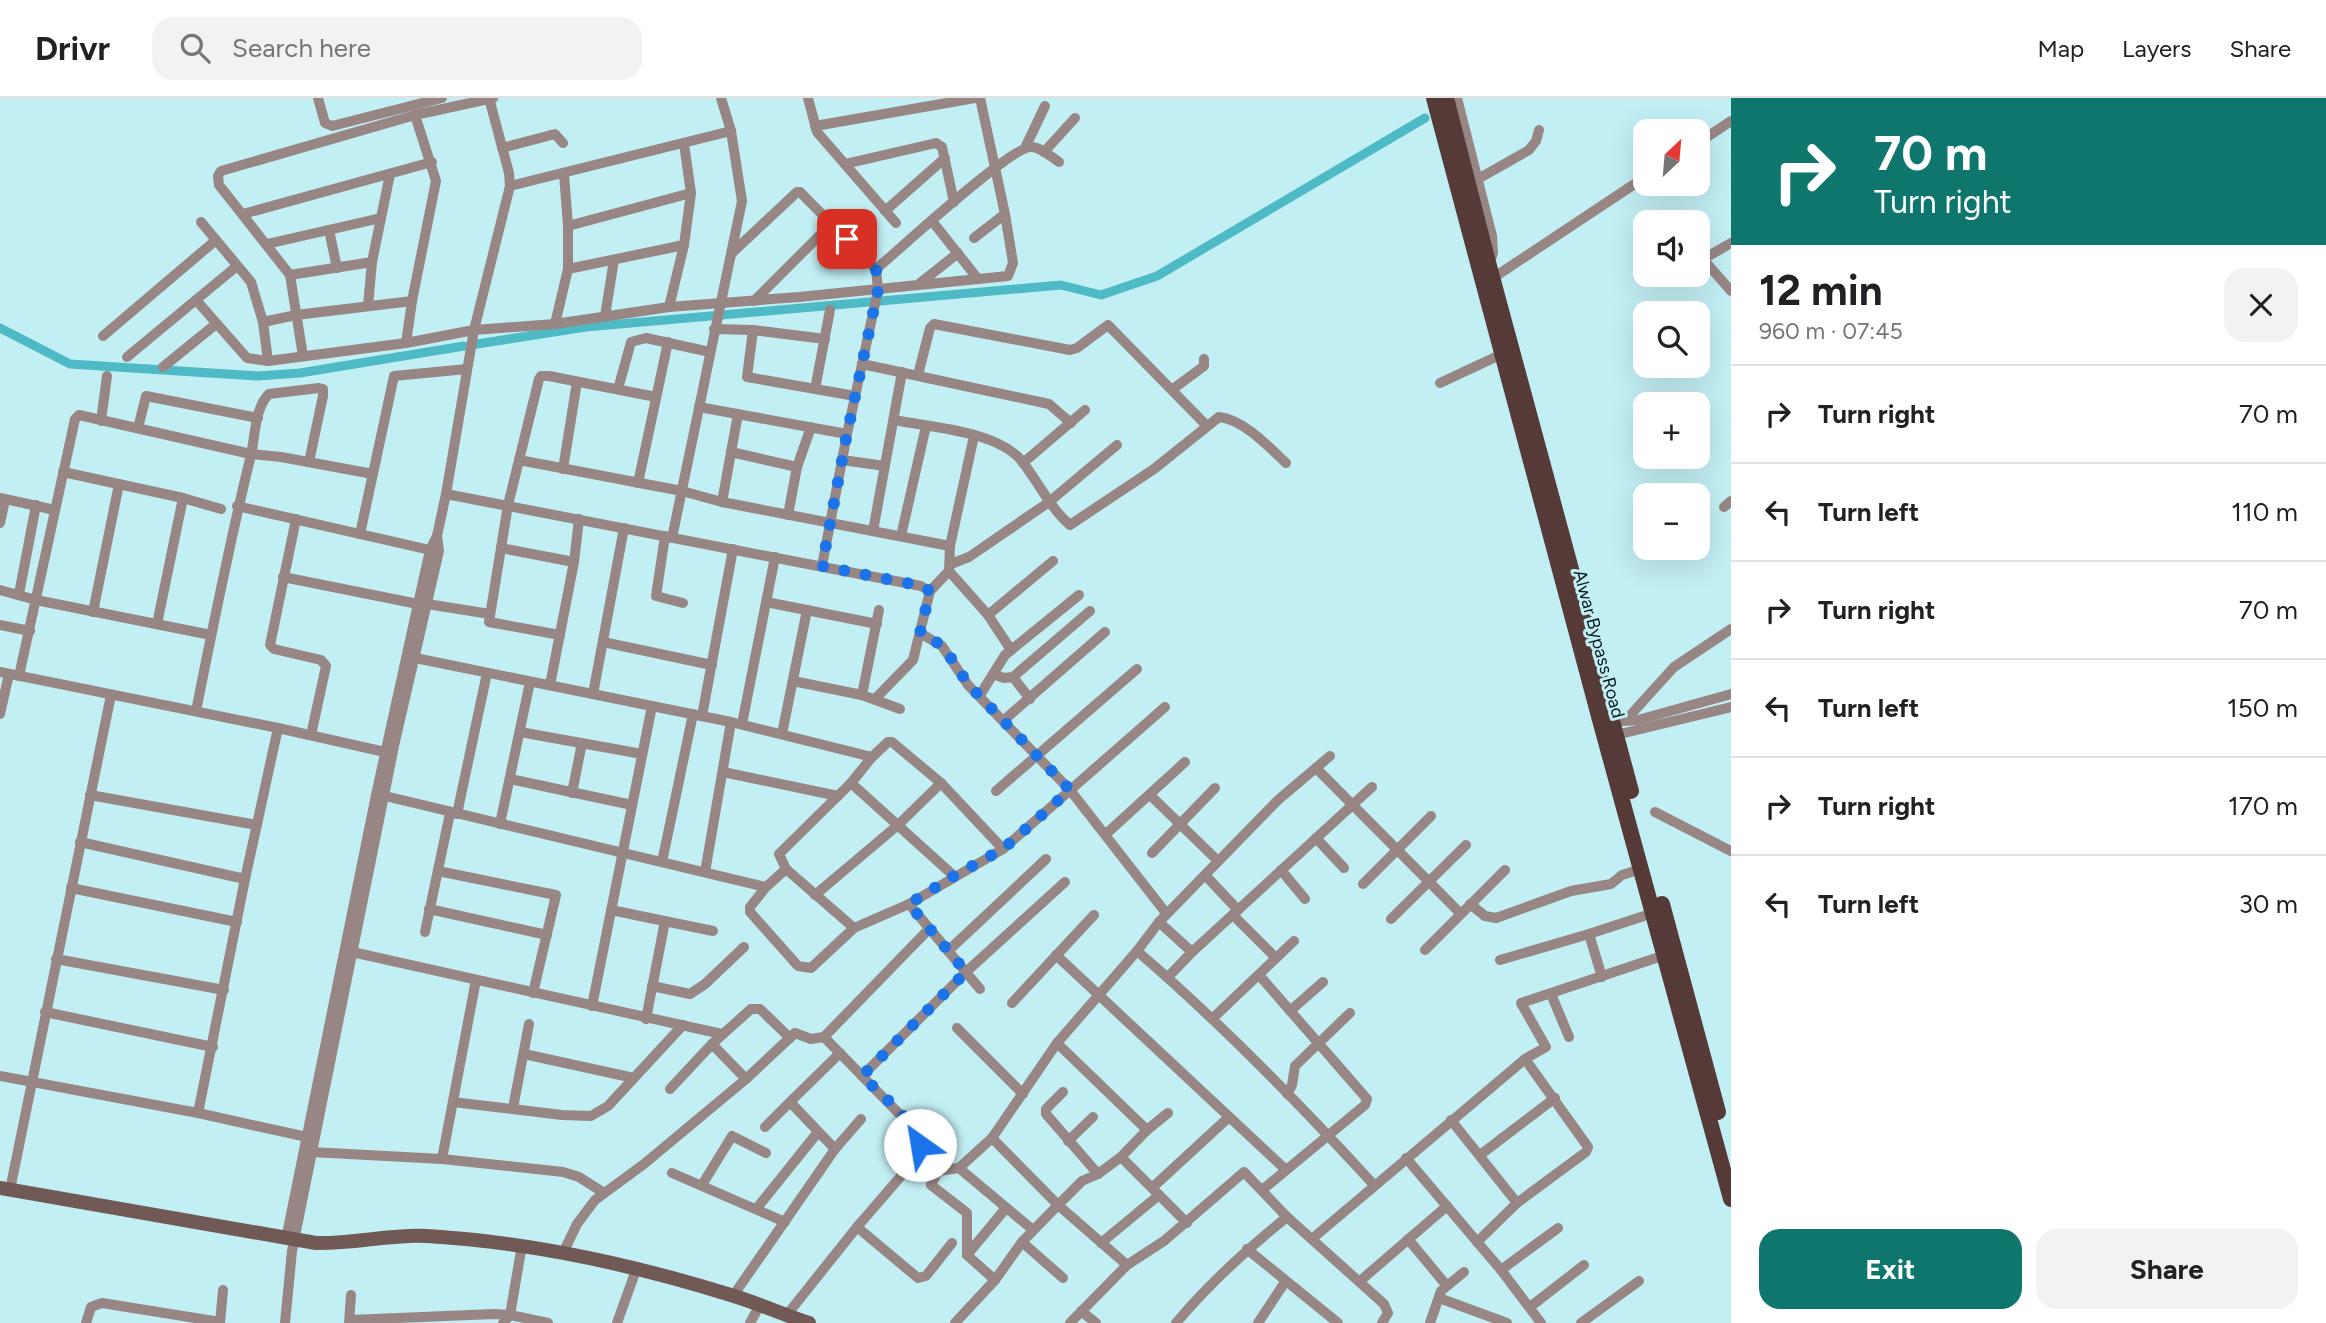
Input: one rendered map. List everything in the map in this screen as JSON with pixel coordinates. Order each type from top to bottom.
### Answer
[{"type":"main road","name":"Alwar Bypass Road","points":[[1434,98],[1502,354],[1630,872],[1731,1199]]},
{"type":"main road","name":"Alwar Bypass Road","points":[[1446,98],[1491,272],[1618,726],[1731,1158]]},
{"type":"street","points":[[318,98],[325,123],[332,126],[442,98]]},
{"type":"street","points":[[389,98],[392,111]]},
{"type":"street","points":[[290,1239],[311,1152],[415,658],[430,550],[437,536],[446,494],[474,330],[510,186],[490,98],[415,115],[221,171],[218,176],[219,185],[290,275],[303,356]]},
{"type":"street","points":[[683,603],[656,596],[682,491],[742,201],[724,98]]},
{"type":"street","points":[[808,98],[820,136],[896,223]]},
{"type":"street","points":[[754,301],[877,295],[918,285],[1008,275],[1013,263],[1005,214],[978,98],[815,126]]},
{"type":"street","points":[[1457,98],[1492,236],[1491,272]]},
{"type":"street","points":[[1026,148],[1045,106]]},
{"type":"street","points":[[406,343],[436,181],[415,115]]},
{"type":"street","points":[[1044,152],[1075,118]]},
{"type":"street","points":[[1710,135],[1731,121]]},
{"type":"street","points":[[1478,179],[1529,150],[1536,141],[1539,130]]},
{"type":"street","points":[[510,186],[731,131]]},
{"type":"street","points":[[502,148],[555,134],[562,143]]},
{"type":"street","points":[[845,164],[936,143],[942,147],[954,202]]},
{"type":"street","points":[[669,307],[684,245],[691,193],[684,144]]},
{"type":"street","points":[[876,269],[994,168],[1026,148],[1032,147],[1044,152],[1059,162]]},
{"type":"street","points":[[885,211],[945,158]]},
{"type":"street","points":[[243,214],[432,162]]},
{"type":"street","points":[[368,306],[372,262],[390,174]]},
{"type":"street","points":[[555,324],[568,269],[564,174]]},
{"type":"street","points":[[1491,272],[1633,184]]},
{"type":"street","points":[[732,253],[800,192],[876,269],[877,295],[822,566]]},
{"type":"street","points":[[568,226],[691,193]]},
{"type":"street","points":[[974,238],[1005,214]]},
{"type":"street","points":[[267,244],[381,218]]},
{"type":"street","points":[[932,221],[978,279]]},
{"type":"street","points":[[201,222],[251,282],[263,322],[268,361]]},
{"type":"street","points":[[716,318],[754,301],[832,223]]},
{"type":"street","points":[[329,230],[337,268]]},
{"type":"street","points":[[103,336],[216,240]]},
{"type":"street","points":[[1710,255],[1731,243]]},
{"type":"street","points":[[568,269],[684,245]]},
{"type":"street","points":[[918,285],[958,253]]},
{"type":"street","points":[[605,316],[614,260]]},
{"type":"street","points":[[290,275],[372,262]]},
{"type":"street","points":[[127,357],[237,266]]},
{"type":"street","points":[[1710,271],[1731,291]]},
{"type":"street","points":[[196,300],[247,358],[268,361],[406,343],[474,330],[555,324],[669,307],[753,330],[825,339]]},
{"type":"street","points":[[263,322],[296,315],[412,301]]},
{"type":"street","points":[[815,389],[830,310]]},
{"type":"street","points":[[163,367],[216,324]]},
{"type":"street","points":[[918,375],[930,328],[934,324],[1070,350],[1077,348],[1108,325],[1174,389],[1207,426]]},
{"type":"street","points":[[753,330],[747,377],[855,396]]},
{"type":"street","points":[[618,390],[631,342],[646,338],[710,352]]},
{"type":"street","points":[[638,483],[668,342]]},
{"type":"street","points":[[1440,383],[1502,354]]},
{"type":"street","points":[[1174,389],[1204,366],[1203,359]]},
{"type":"street","points":[[862,363],[1049,404],[1071,423]]},
{"type":"street","points":[[360,534],[394,376],[467,369]]},
{"type":"street","points":[[873,531],[902,372]]},
{"type":"street","points":[[101,421],[107,376]]},
{"type":"street","points":[[560,635],[489,622],[508,505],[539,379],[541,376],[549,376],[656,397]]},
{"type":"street","points":[[138,428],[148,382]]},
{"type":"street","points":[[563,469],[578,382]]},
{"type":"street","points":[[196,711],[237,506],[258,418],[269,394],[323,389],[309,462]]},
{"type":"street","points":[[146,396],[258,418]]},
{"type":"street","points":[[699,407],[847,434]]},
{"type":"street","points":[[1023,463],[1085,410]]},
{"type":"street","points":[[723,502],[738,414]]},
{"type":"street","points":[[0,715],[9,674],[30,631],[75,419],[79,415],[251,454],[373,474]]},
{"type":"street","points":[[894,420],[974,436],[1005,447],[1023,463],[1067,524],[1073,525],[1160,466],[1219,417],[1227,418],[1253,433],[1286,463]]},
{"type":"street","points":[[901,536],[926,426]]},
{"type":"street","points":[[788,515],[797,467],[811,427]]},
{"type":"street","points":[[974,436],[950,546],[950,568],[988,615],[1011,650]]},
{"type":"street","points":[[875,699],[913,660],[930,591],[950,568],[1049,502],[1117,445]]},
{"type":"street","points":[[731,452],[797,467]]},
{"type":"street","points":[[519,460],[950,546]]},
{"type":"street","points":[[842,460],[885,466]]},
{"type":"street","points":[[64,472],[221,509]]},
{"type":"street","points":[[93,612],[119,484]]},
{"type":"street","points":[[446,494],[822,566],[921,586],[930,591]]},
{"type":"street","points":[[157,624],[183,498]]},
{"type":"street","points":[[0,523],[3,499],[55,510]]},
{"type":"street","points":[[19,594],[36,505]]},
{"type":"street","points":[[237,506],[430,550]]},
{"type":"street","points":[[296,519],[271,647],[321,660],[326,666],[312,735]]},
{"type":"street","points":[[550,685],[574,562],[579,519]]},
{"type":"street","points":[[593,694],[624,528]]},
{"type":"street","points":[[285,1323],[290,1239],[307,1137],[385,752],[422,604],[439,551],[437,536]]},
{"type":"street","points":[[501,548],[574,562]]},
{"type":"street","points":[[662,862],[712,665],[733,549]]},
{"type":"street","points":[[705,872],[723,772],[775,557]]},
{"type":"street","points":[[988,615],[1052,561]]},
{"type":"street","points":[[283,577],[422,604],[490,614]]},
{"type":"street","points":[[0,590],[36,600],[211,635]]},
{"type":"street","points":[[980,695],[1001,660],[1079,595]]},
{"type":"street","points":[[766,602],[877,624]]},
{"type":"street","points":[[782,734],[807,610]]},
{"type":"street","points":[[862,695],[879,610]]},
{"type":"street","points":[[993,674],[1004,678],[1013,677],[1090,611]]},
{"type":"street","points":[[0,625],[30,631]]},
{"type":"street","points":[[1618,726],[1674,667],[1731,629]]},
{"type":"street","points":[[1004,720],[1105,632]]},
{"type":"street","points":[[920,633],[943,646],[968,684],[1070,790],[1106,834],[1162,918],[1192,952]]},
{"type":"street","points":[[603,642],[712,665]]},
{"type":"street","points":[[415,658],[737,723],[872,757]]},
{"type":"street","points":[[996,791],[1137,669]]},
{"type":"street","points":[[425,932],[487,673]]},
{"type":"street","points":[[9,674],[385,752]]},
{"type":"street","points":[[1013,677],[1030,699]]},
{"type":"street","points":[[500,824],[530,681]]},
{"type":"street","points":[[793,681],[862,695],[900,709]]},
{"type":"street","points":[[1618,726],[1731,694]]},
{"type":"street","points":[[111,695],[31,1083],[5,1189],[290,1239],[337,1244],[397,1236],[425,1236],[522,1245],[636,1270],[733,1296],[809,1323]]},
{"type":"street","points":[[592,1006],[652,706]]},
{"type":"street","points":[[786,869],[766,887],[750,907],[750,912],[798,966],[811,968],[854,928],[909,904],[1003,849],[1166,707]]},
{"type":"street","points":[[1618,726],[1731,707]]},
{"type":"street","points":[[198,1113],[278,728]]},
{"type":"street","points":[[520,732],[642,754]]},
{"type":"street","points":[[854,928],[786,869],[779,854],[888,742],[892,742],[941,783],[1003,849]]},
{"type":"street","points":[[572,793],[582,743]]},
{"type":"street","points":[[914,1161],[938,1171],[959,1168],[992,1138],[1057,1042],[1137,951],[1162,918],[1278,800],[1330,756]]},
{"type":"street","points":[[1106,834],[1185,762]]},
{"type":"street","points":[[1317,768],[1460,913]]},
{"type":"street","points":[[723,772],[838,796]]},
{"type":"street","points":[[510,779],[632,805]]},
{"type":"street","points":[[851,783],[954,876]]},
{"type":"street","points":[[814,895],[898,825],[941,783]]},
{"type":"street","points":[[1168,977],[1372,787]]},
{"type":"street","points":[[1152,853],[1216,788]]},
{"type":"street","points":[[90,795],[257,825]]},
{"type":"street","points":[[1150,795],[1218,861]]},
{"type":"street","points":[[384,796],[766,887]]},
{"type":"street","points":[[1654,812],[1731,851]]},
{"type":"street","points":[[1363,884],[1431,816]]},
{"type":"street","points":[[1316,838],[1344,868]]},
{"type":"street","points":[[80,842],[245,878]]},
{"type":"street","points":[[1391,919],[1466,845]]},
{"type":"street","points":[[948,951],[1046,859]]},
{"type":"street","points":[[1281,870],[1305,899]]},
{"type":"street","points":[[1425,950],[1505,870]]},
{"type":"street","points":[[438,871],[556,895],[533,993]]},
{"type":"street","points":[[1470,904],[1485,916],[1496,918],[1571,891],[1611,884],[1630,872]]},
{"type":"street","points":[[1205,875],[1276,958]]},
{"type":"street","points":[[862,1076],[966,972],[1065,882]]},
{"type":"street","points":[[71,888],[237,922]]},
{"type":"street","points":[[909,904],[980,989]]},
{"type":"street","points":[[429,909],[547,935]]},
{"type":"street","points":[[611,910],[712,931]]},
{"type":"street","points":[[1012,1003],[1094,915]]},
{"type":"street","points":[[1500,960],[1642,916]]},
{"type":"street","points":[[646,1019],[666,921]]},
{"type":"street","points":[[563,1253],[587,1209],[604,1192],[635,1171],[746,1079],[790,1038],[799,1033],[811,1039],[824,1037],[929,929]]},
{"type":"street","points":[[1589,934],[1602,978]]},
{"type":"street","points":[[1213,1018],[1294,941]]},
{"type":"street","points":[[653,986],[690,994],[696,992],[744,947]]},
{"type":"street","points":[[1137,951],[1213,1018],[1374,1185]]},
{"type":"street","points":[[352,953],[722,1034]]},
{"type":"street","points":[[1056,955],[1285,1170]]},
{"type":"street","points":[[1313,1238],[1525,1059],[1546,1047],[1521,1003],[1655,958]]},
{"type":"street","points":[[56,959],[223,990]]},
{"type":"street","points":[[1259,975],[1367,1099],[1366,1105],[1262,1190]]},
{"type":"street","points":[[442,1159],[476,980]]},
{"type":"street","points":[[1290,1011],[1323,982]]},
{"type":"street","points":[[1551,993],[1569,1037]]},
{"type":"street","points":[[670,1089],[722,1034],[755,1008],[790,1038]]},
{"type":"street","points":[[45,1012],[213,1047]]},
{"type":"street","points":[[1287,1094],[1292,1085],[1295,1066],[1350,1013]]},
{"type":"street","points":[[513,1108],[529,1024]]},
{"type":"street","points":[[453,1102],[580,1117],[591,1115],[608,1106],[683,1025]]},
{"type":"street","points":[[957,1028],[1023,1094]]},
{"type":"street","points":[[786,1316],[914,1161],[920,1145],[917,1132],[824,1037]]},
{"type":"street","points":[[1057,1042],[1147,1130]]},
{"type":"street","points":[[712,1044],[746,1079]]},
{"type":"street","points":[[765,1127],[840,1053]]},
{"type":"street","points":[[524,1054],[634,1078]]},
{"type":"street","points":[[1477,1242],[1517,1203],[1588,1150],[1555,1098],[1525,1059]]},
{"type":"street","points":[[0,1076],[198,1113],[307,1137]]},
{"type":"street","points":[[1063,1092],[1045,1112],[1098,1174]]},
{"type":"street","points":[[1480,1155],[1555,1098]]},
{"type":"street","points":[[790,1102],[835,1149]]},
{"type":"street","points":[[956,1323],[995,1279],[1022,1242],[1082,1181],[1098,1174],[1121,1157],[1168,1113]]},
{"type":"street","points":[[1101,1243],[1156,1191],[1228,1116]]},
{"type":"street","points":[[1069,1141],[1093,1118]]},
{"type":"street","points":[[733,1296],[835,1149],[861,1119]]},
{"type":"street","points":[[1451,1120],[1517,1203]]},
{"type":"street","points":[[757,1208],[818,1132]]},
{"type":"street","points":[[702,1185],[732,1136],[766,1153]]},
{"type":"street","points":[[992,1138],[1058,1205],[1127,1265]]},
{"type":"street","points":[[311,1152],[442,1159],[563,1172],[579,1177],[604,1192]]},
{"type":"street","points":[[1121,1157],[1187,1223]]},
{"type":"street","points":[[1406,1158],[1501,1270],[1530,1307],[1537,1322]]},
{"type":"street","points":[[959,1168],[1033,1230]]},
{"type":"street","points":[[938,1171],[931,1185],[967,1213],[967,1255],[995,1279]]},
{"type":"street","points":[[1070,1323],[1127,1265],[1187,1223],[1244,1172],[1287,1217],[1360,1280],[1387,1308],[1388,1312],[1382,1323]]},
{"type":"street","points":[[672,1173],[785,1222]]},
{"type":"street","points":[[1360,1280],[1447,1206]]},
{"type":"street","points":[[967,1255],[1006,1208]]},
{"type":"street","points":[[1176,1323],[1194,1301],[1247,1250],[1287,1217]]},
{"type":"street","points":[[857,1227],[918,1278],[926,1276],[951,1243]]},
{"type":"street","points":[[1501,1270],[1558,1228]]},
{"type":"street","points":[[1408,1240],[1447,1286]]},
{"type":"street","points":[[1022,1242],[1063,1278]]},
{"type":"street","points":[[506,1319],[522,1245]]},
{"type":"street","points":[[1247,1250],[1338,1323]]},
{"type":"street","points":[[1530,1307],[1584,1265]]},
{"type":"street","points":[[617,1323],[636,1270]]},
{"type":"street","points":[[1430,1323],[1441,1291],[1464,1272]]},
{"type":"street","points":[[1581,1323],[1639,1281]]},
{"type":"street","points":[[1258,1323],[1285,1282]]},
{"type":"street","points":[[86,1323],[92,1307],[102,1303],[220,1322],[223,1290]]},
{"type":"street","points":[[351,1295],[349,1322],[394,1322],[479,1314],[548,1323]]},
{"type":"street","points":[[1439,1298],[1492,1320],[1507,1323]]},
{"type":"street","points":[[750,1323],[760,1305]]},
{"type":"street","points":[[1080,1311],[1096,1323]]},
{"type":"waterway","points":[[477,344],[586,327],[1061,285],[1101,295],[1157,276],[1425,118]]},
{"type":"waterway","points":[[0,328],[70,364],[258,376],[300,373],[464,346]]},
{"type":"route","points":[[847,239],[876,269],[878,290],[822,566],[921,586],[930,591],[920,633],[943,646],[968,684],[1070,790],[1003,849],[909,904],[966,972],[862,1076],[917,1132],[920,1145]]}]
